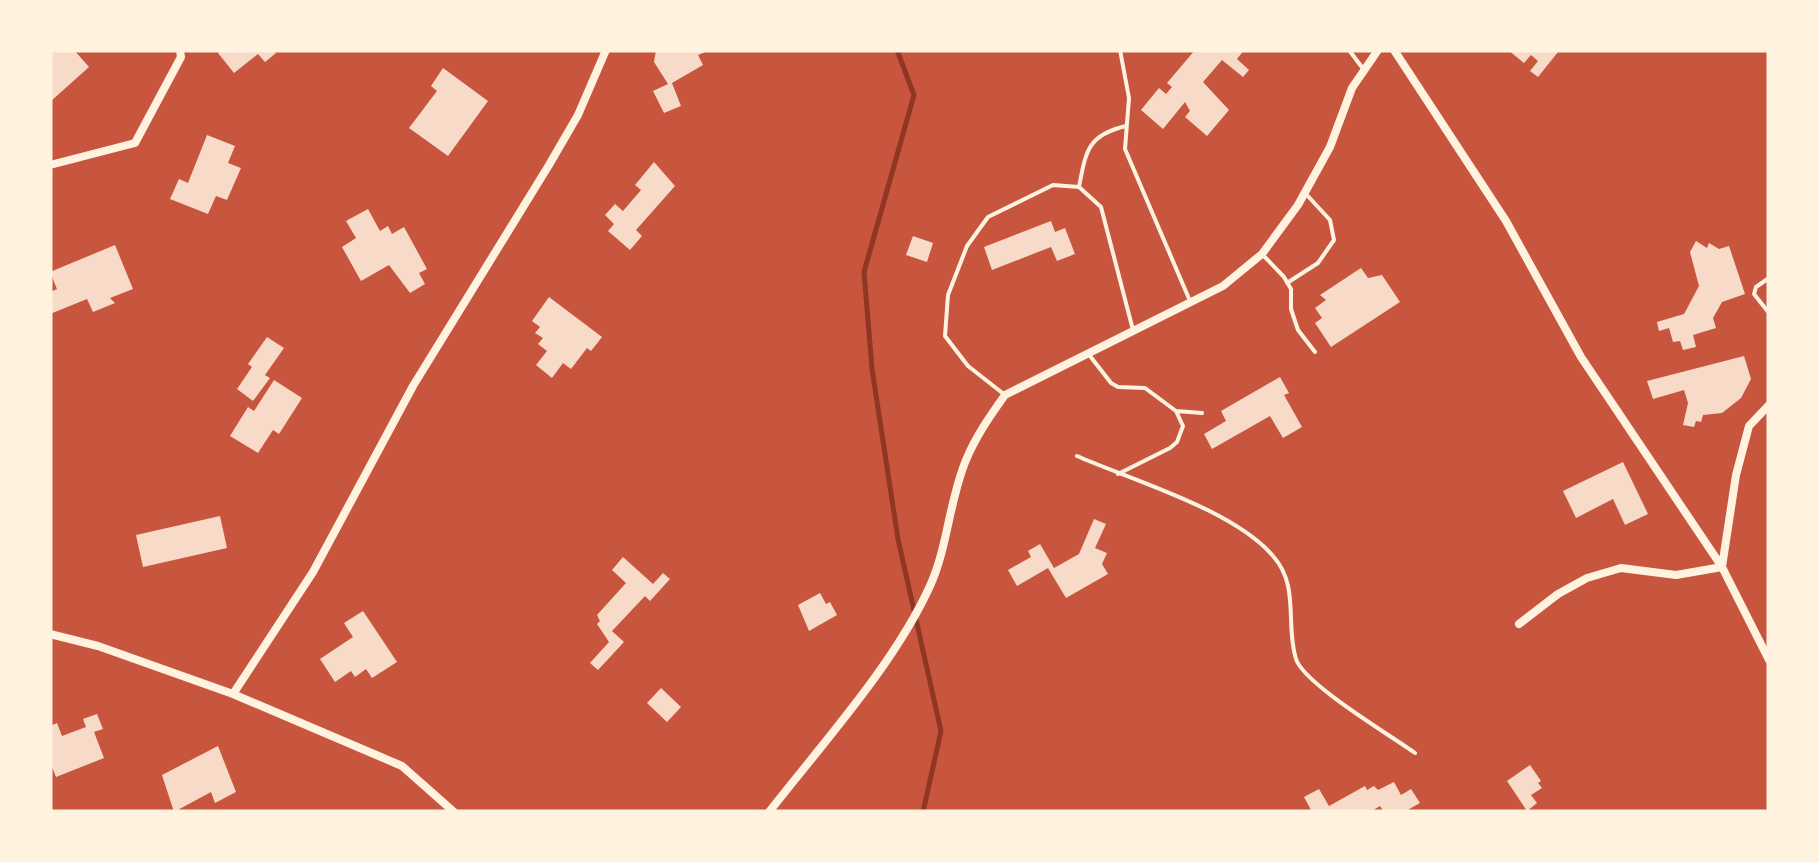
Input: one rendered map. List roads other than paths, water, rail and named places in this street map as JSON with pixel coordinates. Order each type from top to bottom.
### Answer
[{"type":"street","points":[[50,166],[136,143],[181,57],[180,50]]},
{"type":"street","points":[[233,694],[321,559],[400,410],[550,165],[578,115],[606,50]]},
{"type":"street","points":[[769,812],[869,682],[930,586],[964,464],[982,426],[1006,395],[1222,286],[1262,254],[1304,193],[1330,147],[1352,88],[1378,50]]},
{"type":"street","points":[[1394,50],[1506,221],[1581,357],[1722,568],[1769,660]]},
{"type":"street","points":[[1722,568],[1736,476],[1749,426],[1769,405]]},
{"type":"street","points":[[1519,624],[1587,578],[1621,568],[1676,575],[1722,568]]},
{"type":"street","points":[[50,634],[98,646],[233,694],[402,766],[454,812]]},
{"type":"lane","points":[[1120,50],[1129,98],[1124,149],[1190,302]]},
{"type":"lane","points":[[1349,50],[1364,71]]},
{"type":"lane","points":[[1079,187],[1090,148],[1102,132],[1128,126]]},
{"type":"lane","points":[[1006,395],[968,366],[946,336],[948,294],[967,246],[988,218],[1053,185],[1079,187],[1101,208],[1133,330]]},
{"type":"lane","points":[[1288,283],[1318,262],[1334,240],[1330,220],[1304,193]]},
{"type":"lane","points":[[1262,254],[1288,283],[1298,330],[1315,352]]},
{"type":"lane","points":[[1769,278],[1756,287],[1754,294],[1769,313]]},
{"type":"lane","points":[[1087,352],[1111,383],[1145,388],[1176,412],[1183,426],[1178,442],[1118,474]]},
{"type":"lane","points":[[1176,412],[1202,413]]},
{"type":"lane","points":[[1077,456],[1220,516],[1258,540],[1286,575],[1296,659],[1309,678],[1415,753]]},
{"type":"waterway","points":[[897,50],[914,95],[864,272],[872,369],[898,539],[941,731],[923,812]]}]
